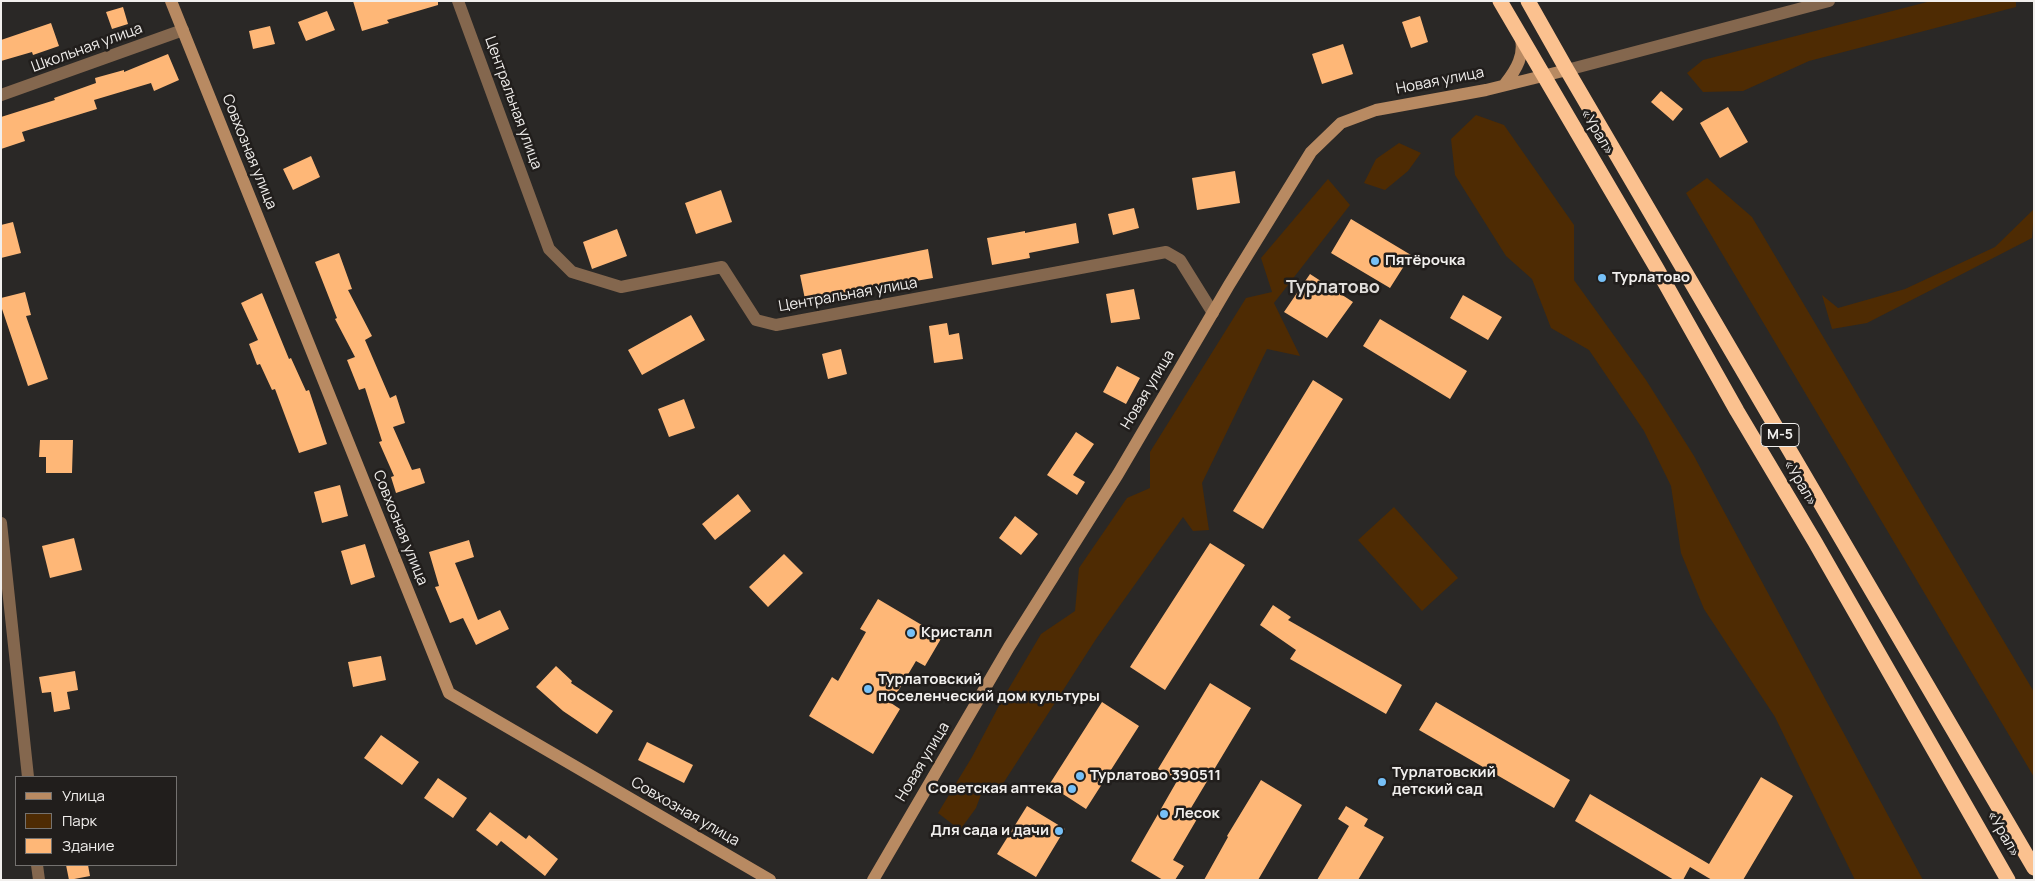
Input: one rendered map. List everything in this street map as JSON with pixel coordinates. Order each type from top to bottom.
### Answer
[{"type":"highway","name":"«Урал»","points":[[1500,1],[1651,258],[1737,411],[1815,542],[2008,880]]},
{"type":"highway","name":"«Урал»","points":[[1528,1],[2034,868]]},
{"type":"street","name":"Совхозная улица","points":[[171,1],[449,693],[770,880]]},
{"type":"street","name":"Центральная улица","points":[[458,1],[549,249],[572,272],[621,287],[722,267],[756,320],[776,325],[1166,252],[1180,260],[1213,313]]},
{"type":"street","points":[[1567,70],[1829,1]]},
{"type":"street","name":"Школьная улица","points":[[1,96],[183,30]]},
{"type":"street","points":[[1505,84],[1516,71],[1522,42],[1520,35]]},
{"type":"street","name":"Новая улица","points":[[873,880],[1009,647],[1118,474],[1311,152],[1341,123],[1376,110],[1486,90],[1567,70]]},
{"type":"street","points":[[1,523],[28,776]]},
{"type":"street","points":[[37,866],[39,880]]},
{"type":"green space","points":[[1931,1],[2016,1],[2016,7],[1809,61],[1743,91],[1703,92],[1687,73],[1703,60]]},
{"type":"green space","points":[[1476,115],[1504,125],[1574,225],[1574,280],[1646,380],[1694,456],[1923,880],[1855,880],[1775,717],[1704,609],[1681,553],[1671,486],[1644,431],[1589,350],[1551,328],[1532,279],[1506,256],[1455,175],[1451,139]]},
{"type":"green space","points":[[1399,143],[1421,153],[1408,171],[1385,190],[1364,183],[1376,159]]},
{"type":"green space","points":[[1707,178],[1752,217],[2034,692],[2034,777],[1686,193]]},
{"type":"green space","points":[[1328,179],[1350,205],[1274,303],[1300,356],[1267,349],[1202,483],[1209,530],[1193,531],[1183,517],[1096,639],[997,793],[983,789],[976,808],[960,830],[938,813],[972,757],[1002,700],[1041,634],[1075,611],[1079,568],[1127,498],[1150,488],[1150,452],[1246,298],[1272,292],[1261,258]]},
{"type":"green space","points":[[2034,209],[2032,238],[1867,323],[1832,329],[1822,295],[1838,308],[1905,289],[1995,247]]},
{"type":"green space","points":[[1394,507],[1458,578],[1422,611],[1358,540]]},
{"type":"building","points":[[353,1],[438,1],[438,5],[387,20],[389,23],[362,31]]},
{"type":"building","points":[[123,7],[128,24],[112,29],[106,12]]},
{"type":"building","points":[[327,11],[335,30],[306,41],[298,22]]},
{"type":"building","points":[[1420,16],[1428,42],[1411,48],[1402,22]]},
{"type":"building","points":[[51,23],[59,46],[33,55],[32,52],[1,61],[1,40]]},
{"type":"building","points":[[270,26],[275,44],[253,49],[249,31]]},
{"type":"building","points":[[1343,44],[1353,74],[1322,84],[1312,54]]},
{"type":"building","points":[[168,54],[179,80],[154,91],[151,83],[94,100],[97,109],[22,132],[25,141],[1,149],[1,117],[55,100],[54,98],[96,83],[95,78],[124,70],[124,72]]},
{"type":"building","points":[[1661,91],[1683,109],[1673,121],[1651,102]]},
{"type":"building","points":[[1728,107],[1748,142],[1720,158],[1700,123]]},
{"type":"building","points":[[311,156],[320,177],[293,190],[283,169]]},
{"type":"building","points":[[1235,171],[1240,203],[1197,210],[1192,178]]},
{"type":"building","points":[[721,190],[732,222],[696,234],[685,203]]},
{"type":"building","points":[[1134,208],[1139,228],[1113,235],[1108,214]]},
{"type":"building","points":[[1351,219],[1411,255],[1390,288],[1331,253]]},
{"type":"building","points":[[13,222],[21,253],[1,258],[1,225]]},
{"type":"building","points":[[1076,223],[1079,243],[1029,253],[1030,258],[992,265],[987,238]]},
{"type":"building","points":[[617,229],[627,256],[592,269],[583,242]]},
{"type":"building","points":[[928,249],[933,278],[857,291],[857,293],[806,304],[800,275]]},
{"type":"building","points":[[339,253],[352,289],[348,290],[372,336],[365,340],[390,398],[396,395],[405,423],[393,427],[412,470],[420,468],[425,483],[396,493],[391,477],[394,476],[379,442],[382,441],[365,388],[359,390],[347,360],[355,357],[335,319],[337,318],[315,262]]},
{"type":"building","points":[[1310,274],[1353,302],[1327,338],[1284,312]]},
{"type":"building","points":[[1134,289],[1140,319],[1111,323],[1106,294]]},
{"type":"building","points":[[25,292],[31,315],[26,316],[48,379],[28,386],[1,306],[1,298]]},
{"type":"building","points":[[262,293],[289,359],[291,358],[306,391],[309,390],[327,444],[299,453],[275,389],[272,390],[260,364],[257,365],[249,344],[258,340],[241,303]]},
{"type":"building","points":[[1463,295],[1502,317],[1488,340],[1450,318]]},
{"type":"building","points":[[691,315],[705,340],[642,375],[628,350]]},
{"type":"building","points":[[1380,319],[1467,371],[1450,399],[1363,346]]},
{"type":"building","points":[[947,323],[949,335],[959,333],[963,359],[934,363],[929,326]]},
{"type":"building","points":[[841,349],[847,374],[828,379],[822,354]]},
{"type":"building","points":[[1117,366],[1140,378],[1126,404],[1103,392]]},
{"type":"building","points":[[1313,380],[1343,399],[1263,529],[1233,511]]},
{"type":"building","points":[[684,399],[695,428],[669,437],[658,409]]},
{"type":"building","points":[[1076,432],[1094,444],[1073,475],[1085,482],[1077,495],[1047,475]]},
{"type":"building","points":[[40,440],[73,440],[72,473],[46,473],[46,457],[39,457]]},
{"type":"building","points":[[340,485],[348,516],[322,523],[314,492]]},
{"type":"building","points":[[738,494],[751,511],[715,540],[702,524]]},
{"type":"building","points":[[1015,516],[1038,534],[1021,555],[999,538]]},
{"type":"building","points":[[74,538],[82,570],[50,578],[42,546]]},
{"type":"building","points":[[469,540],[474,557],[455,563],[478,620],[500,610],[509,629],[476,645],[463,618],[450,623],[435,587],[439,586],[429,552]]},
{"type":"building","points":[[1210,543],[1245,565],[1165,690],[1130,667]]},
{"type":"building","points":[[365,544],[375,577],[351,585],[341,551]]},
{"type":"building","points":[[784,554],[803,573],[768,607],[749,587]]},
{"type":"building","points":[[878,599],[942,637],[925,666],[916,661],[891,703],[900,709],[873,754],[809,716],[832,677],[838,681],[866,632],[860,629]]},
{"type":"building","points":[[1273,605],[1291,617],[1288,620],[1402,685],[1386,714],[1290,659],[1296,650],[1260,625]]},
{"type":"building","points":[[381,656],[386,680],[353,687],[348,662]]},
{"type":"building","points":[[556,666],[572,681],[571,683],[613,711],[597,734],[563,711],[536,687]]},
{"type":"building","points":[[75,671],[78,690],[67,692],[70,709],[54,712],[51,692],[42,693],[39,677]]},
{"type":"building","points":[[1210,683],[1251,708],[1188,813],[1197,819],[1173,860],[1184,866],[1175,880],[1163,880],[1131,861],[1177,781],[1158,769]]},
{"type":"building","points":[[1102,702],[1139,726],[1086,809],[1049,785]]},
{"type":"building","points":[[1436,702],[1570,780],[1554,808],[1419,730]]},
{"type":"building","points":[[381,735],[419,762],[402,785],[364,758]]},
{"type":"building","points":[[647,742],[693,765],[684,783],[638,760]]},
{"type":"building","points":[[1761,777],[1793,796],[1743,880],[1712,880],[1690,867],[1683,880],[1674,880],[1575,821],[1590,794],[1709,864]]},
{"type":"building","points":[[438,778],[467,798],[453,818],[424,798]]},
{"type":"building","points":[[1261,780],[1302,805],[1258,880],[1204,880],[1227,836]]},
{"type":"building","points":[[1027,806],[1065,829],[1036,877],[997,854]]},
{"type":"building","points":[[1346,806],[1368,819],[1364,826],[1384,837],[1358,880],[1317,880],[1349,826],[1338,819]]},
{"type":"building","points":[[490,812],[526,839],[529,835],[558,859],[545,876],[501,841],[497,846],[476,830]]},
{"type":"building","points":[[66,866],[88,866],[90,876],[69,880]]},
{"type":"place","name":"Пятёрочка","points":[[1375,261]]},
{"type":"place","name":"Турлатово","points":[[1602,278]]},
{"type":"place","name":"Кристалл","points":[[911,633]]},
{"type":"place","name":"Турлатовский поселенческий дом культуры","points":[[868,689]]},
{"type":"place","name":"Турлатово 390511","points":[[1080,776]]},
{"type":"place","name":"Турлатовский детский сад","points":[[1382,782]]},
{"type":"place","name":"Советская аптека","points":[[1072,789]]},
{"type":"place","name":"Лесок","points":[[1164,814]]},
{"type":"place","name":"Для сада и дачи","points":[[1059,831]]},
{"type":"district","name":"Турлатово","points":[[1333,288]]}]
